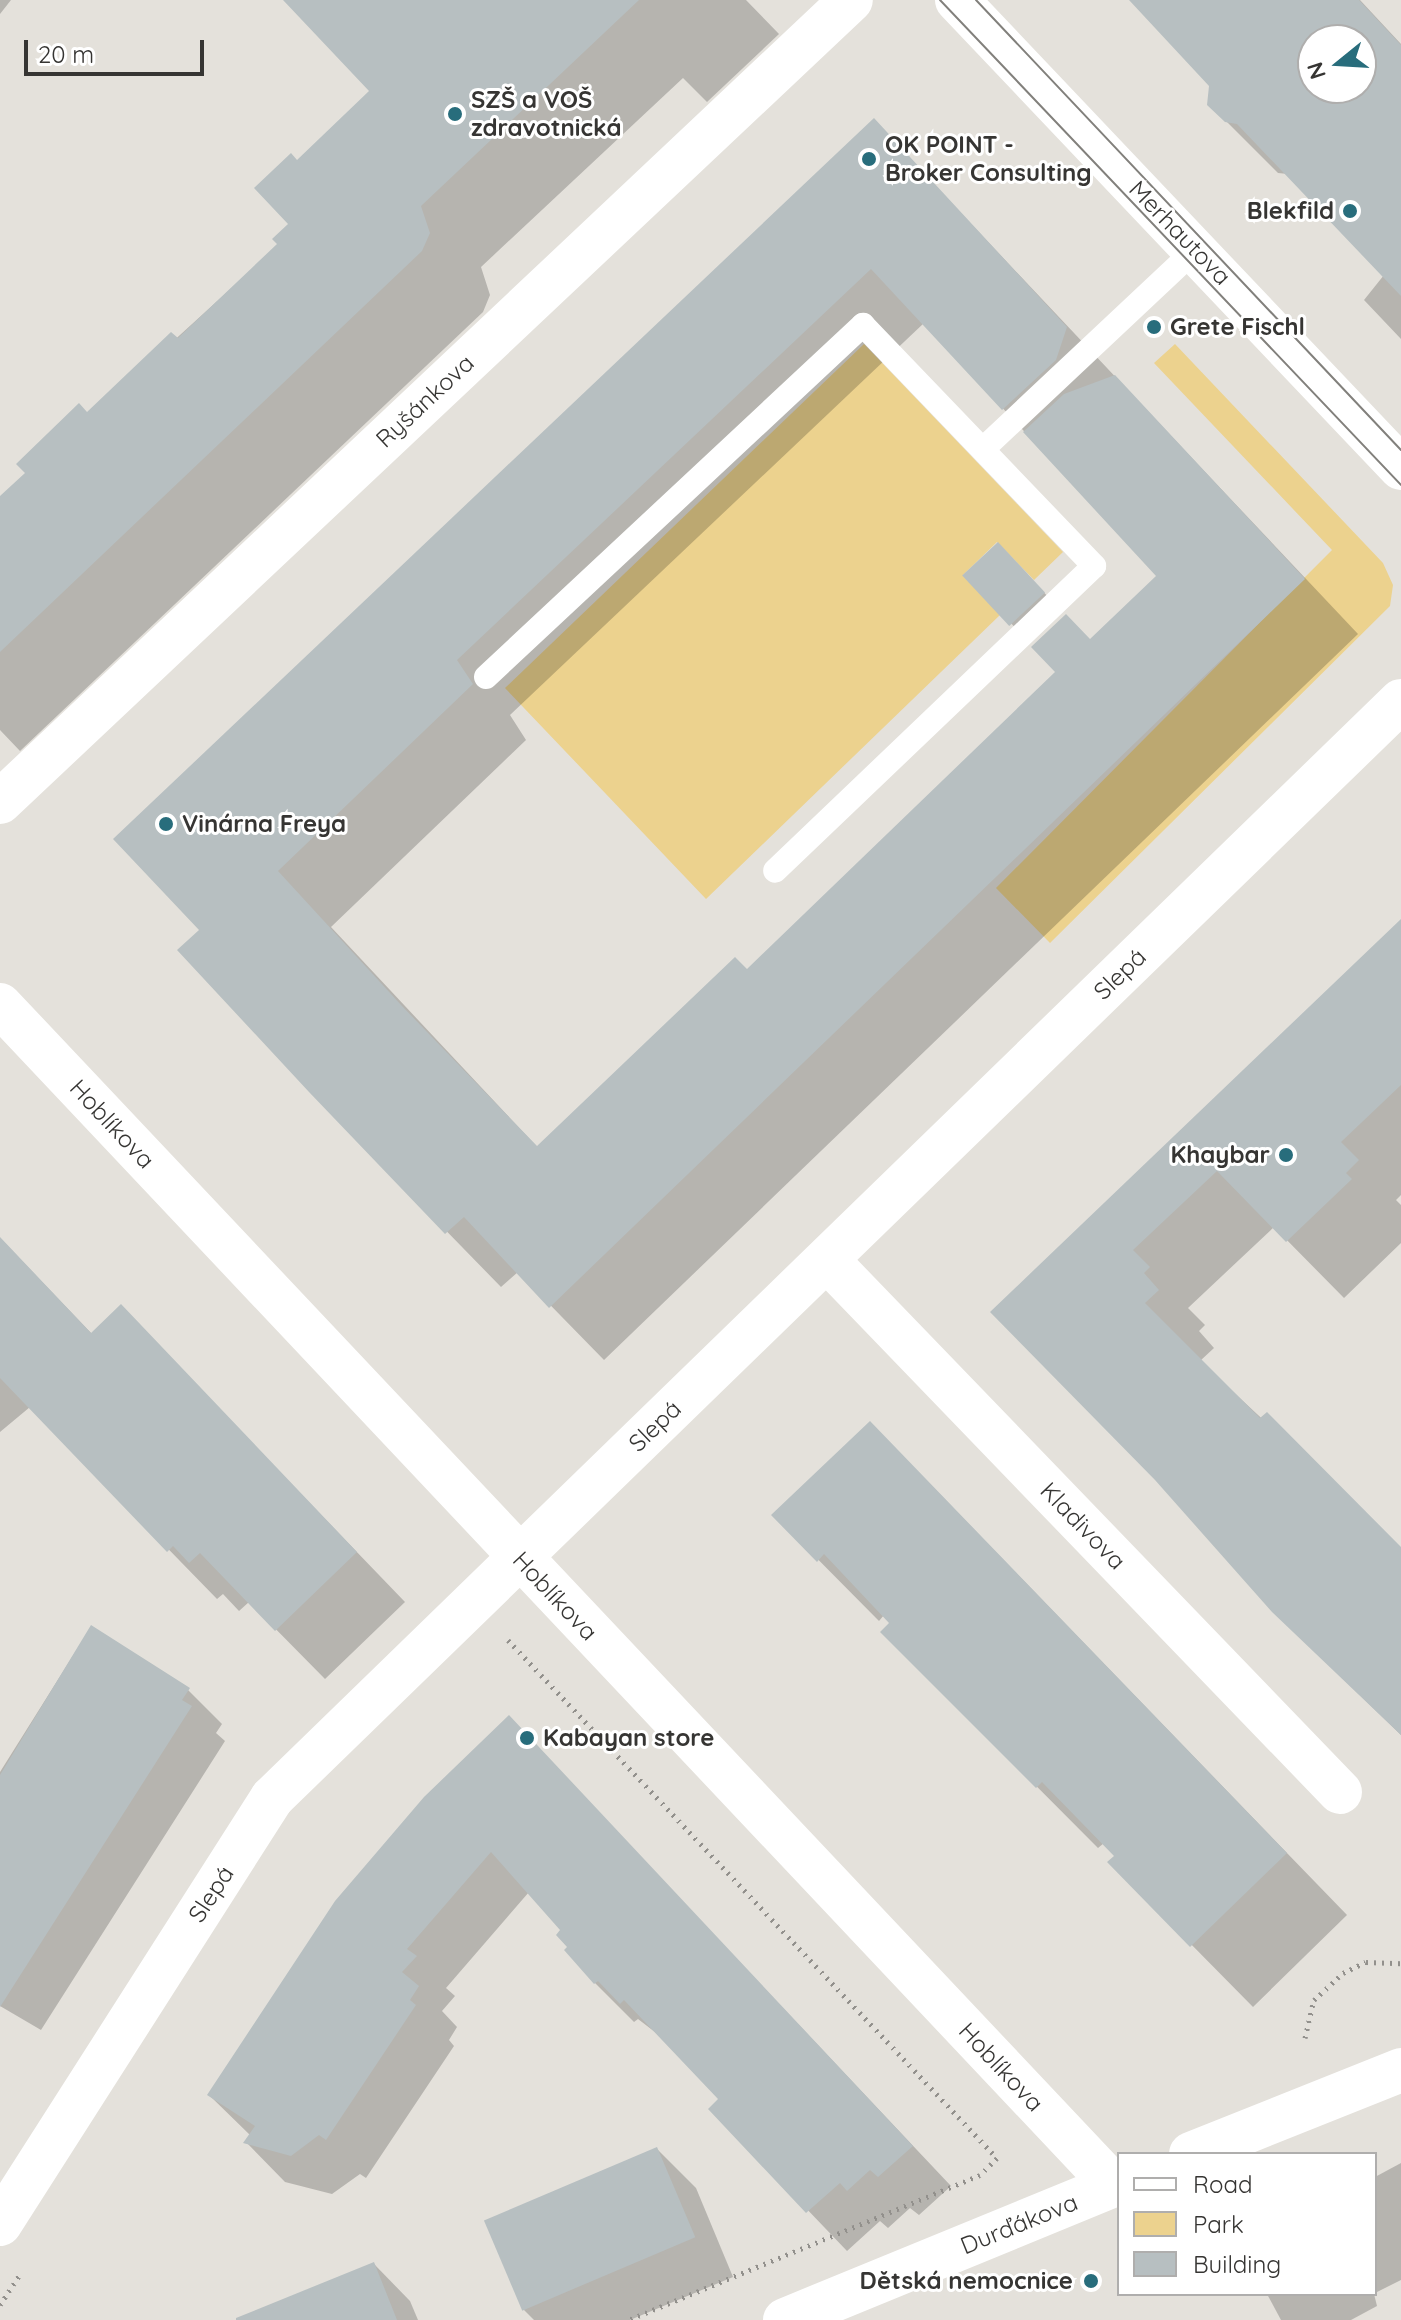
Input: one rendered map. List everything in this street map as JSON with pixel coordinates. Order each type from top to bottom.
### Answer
[{"type":"street","name":"Ryšánkova","points":[[0,802],[851,0]]},
{"type":"street","name":"Merhautova","points":[[957,0],[1401,468]]},
{"type":"street","name":"Slepá","points":[[0,2224],[272,1798],[1401,701]]},
{"type":"street","name":"Hoblíkova","points":[[0,1005],[519,1558],[1116,2184]]},
{"type":"street","name":"Kladivova","points":[[827,1260],[1340,1792]]},
{"type":"street","points":[[1196,2152],[1401,2070]]},
{"type":"street","name":"Durďákova","points":[[785,2320],[1116,2184]]},
{"type":"lane","points":[[983,449],[1196,249]]},
{"type":"lane","points":[[486,677],[863,325],[1094,566],[775,871]]},
{"type":"path","points":[[496,1648],[506,1638],[997,2158],[980,2175],[629,2320]]},
{"type":"path","points":[[1305,2038],[1314,2000],[1335,1978],[1366,1962],[1401,1963]]},
{"type":"path","points":[[0,2305],[26,2266]]},
{"type":"green space","points":[[864,344],[1063,552],[1034,580],[997,542],[963,575],[1000,615],[706,899],[505,688]]},
{"type":"green space","points":[[1175,344],[1383,563],[1393,585],[1390,606],[1050,943],[996,888],[1332,550],[1154,363]]},
{"type":"building","points":[[283,0],[639,0],[421,206],[430,233],[422,251],[0,652],[0,496],[25,473],[16,464],[79,403],[87,412],[171,332],[178,338],[277,244],[272,239],[288,224],[254,188],[291,153],[297,160],[369,91]]},
{"type":"building","points":[[1129,0],[1359,0],[1401,45],[1401,296],[1237,124],[1225,122],[1207,105],[1209,86]]},
{"type":"building","points":[[874,118],[1067,327],[1056,360],[1002,410],[871,269],[457,660],[473,684],[278,871],[402,1006],[537,1146],[735,957],[747,969],[1055,672],[1031,647],[1066,614],[1090,639],[1156,576],[1023,432],[1064,394],[1115,375],[1305,579],[549,1308],[464,1217],[445,1234],[309,1092],[177,950],[199,930],[113,839]]},
{"type":"building","points":[[998,542],[1045,592],[1009,626],[962,575]]},
{"type":"building","points":[[1401,919],[1401,1085],[1341,1142],[1359,1160],[1346,1173],[1352,1179],[1286,1242],[1217,1171],[1133,1250],[1150,1267],[1144,1273],[1159,1290],[1145,1303],[1260,1418],[1267,1412],[1401,1547],[1401,1735],[1272,1612],[1155,1480],[990,1312]]},
{"type":"building","points":[[0,1237],[91,1333],[121,1304],[357,1552],[275,1631],[200,1553],[189,1563],[173,1546],[167,1552],[0,1378]]},
{"type":"building","points":[[870,1421],[1287,1853],[1190,1947],[1107,1862],[1114,1856],[1042,1782],[1036,1788],[880,1632],[889,1623],[824,1554],[817,1562],[771,1515]]},
{"type":"building","points":[[91,1625],[190,1688],[182,1700],[192,1706],[0,2007],[0,1775]]},
{"type":"building","points":[[509,1715],[913,2146],[878,2177],[870,2170],[847,2191],[840,2183],[806,2213],[708,2109],[718,2099],[624,2000],[620,2004],[598,1981],[594,1984],[564,1950],[567,1947],[556,1935],[560,1930],[491,1852],[407,1949],[417,1956],[402,1972],[419,1986],[410,2000],[416,2005],[326,2140],[319,2135],[291,2156],[243,2143],[255,2126],[207,2095],[335,1901],[424,1797]]},
{"type":"building","points":[[657,2147],[695,2237],[522,2311],[484,2220]]},
{"type":"building","points":[[374,2262],[397,2320],[236,2320],[236,2318]]},
{"type":"tram line","points":[[940,0],[1401,485]]},
{"type":"tram line","points":[[976,0],[1401,450]]},
{"type":"place","name":"SZŠ a VOŠ zdravotnická","points":[[455,114]]},
{"type":"place","name":"OK POINT - Broker Consulting","points":[[869,159]]},
{"type":"place","name":"Blekfild","points":[[1350,211]]},
{"type":"place","name":"Grete Fischl","points":[[1154,327]]},
{"type":"place","name":"Vinárna Freya","points":[[166,824]]},
{"type":"place","name":"Khaybar","points":[[1286,1155]]},
{"type":"place","name":"Kabayan store","points":[[527,1738]]},
{"type":"place","name":"Dětská nemocnice","points":[[1091,2281]]}]
